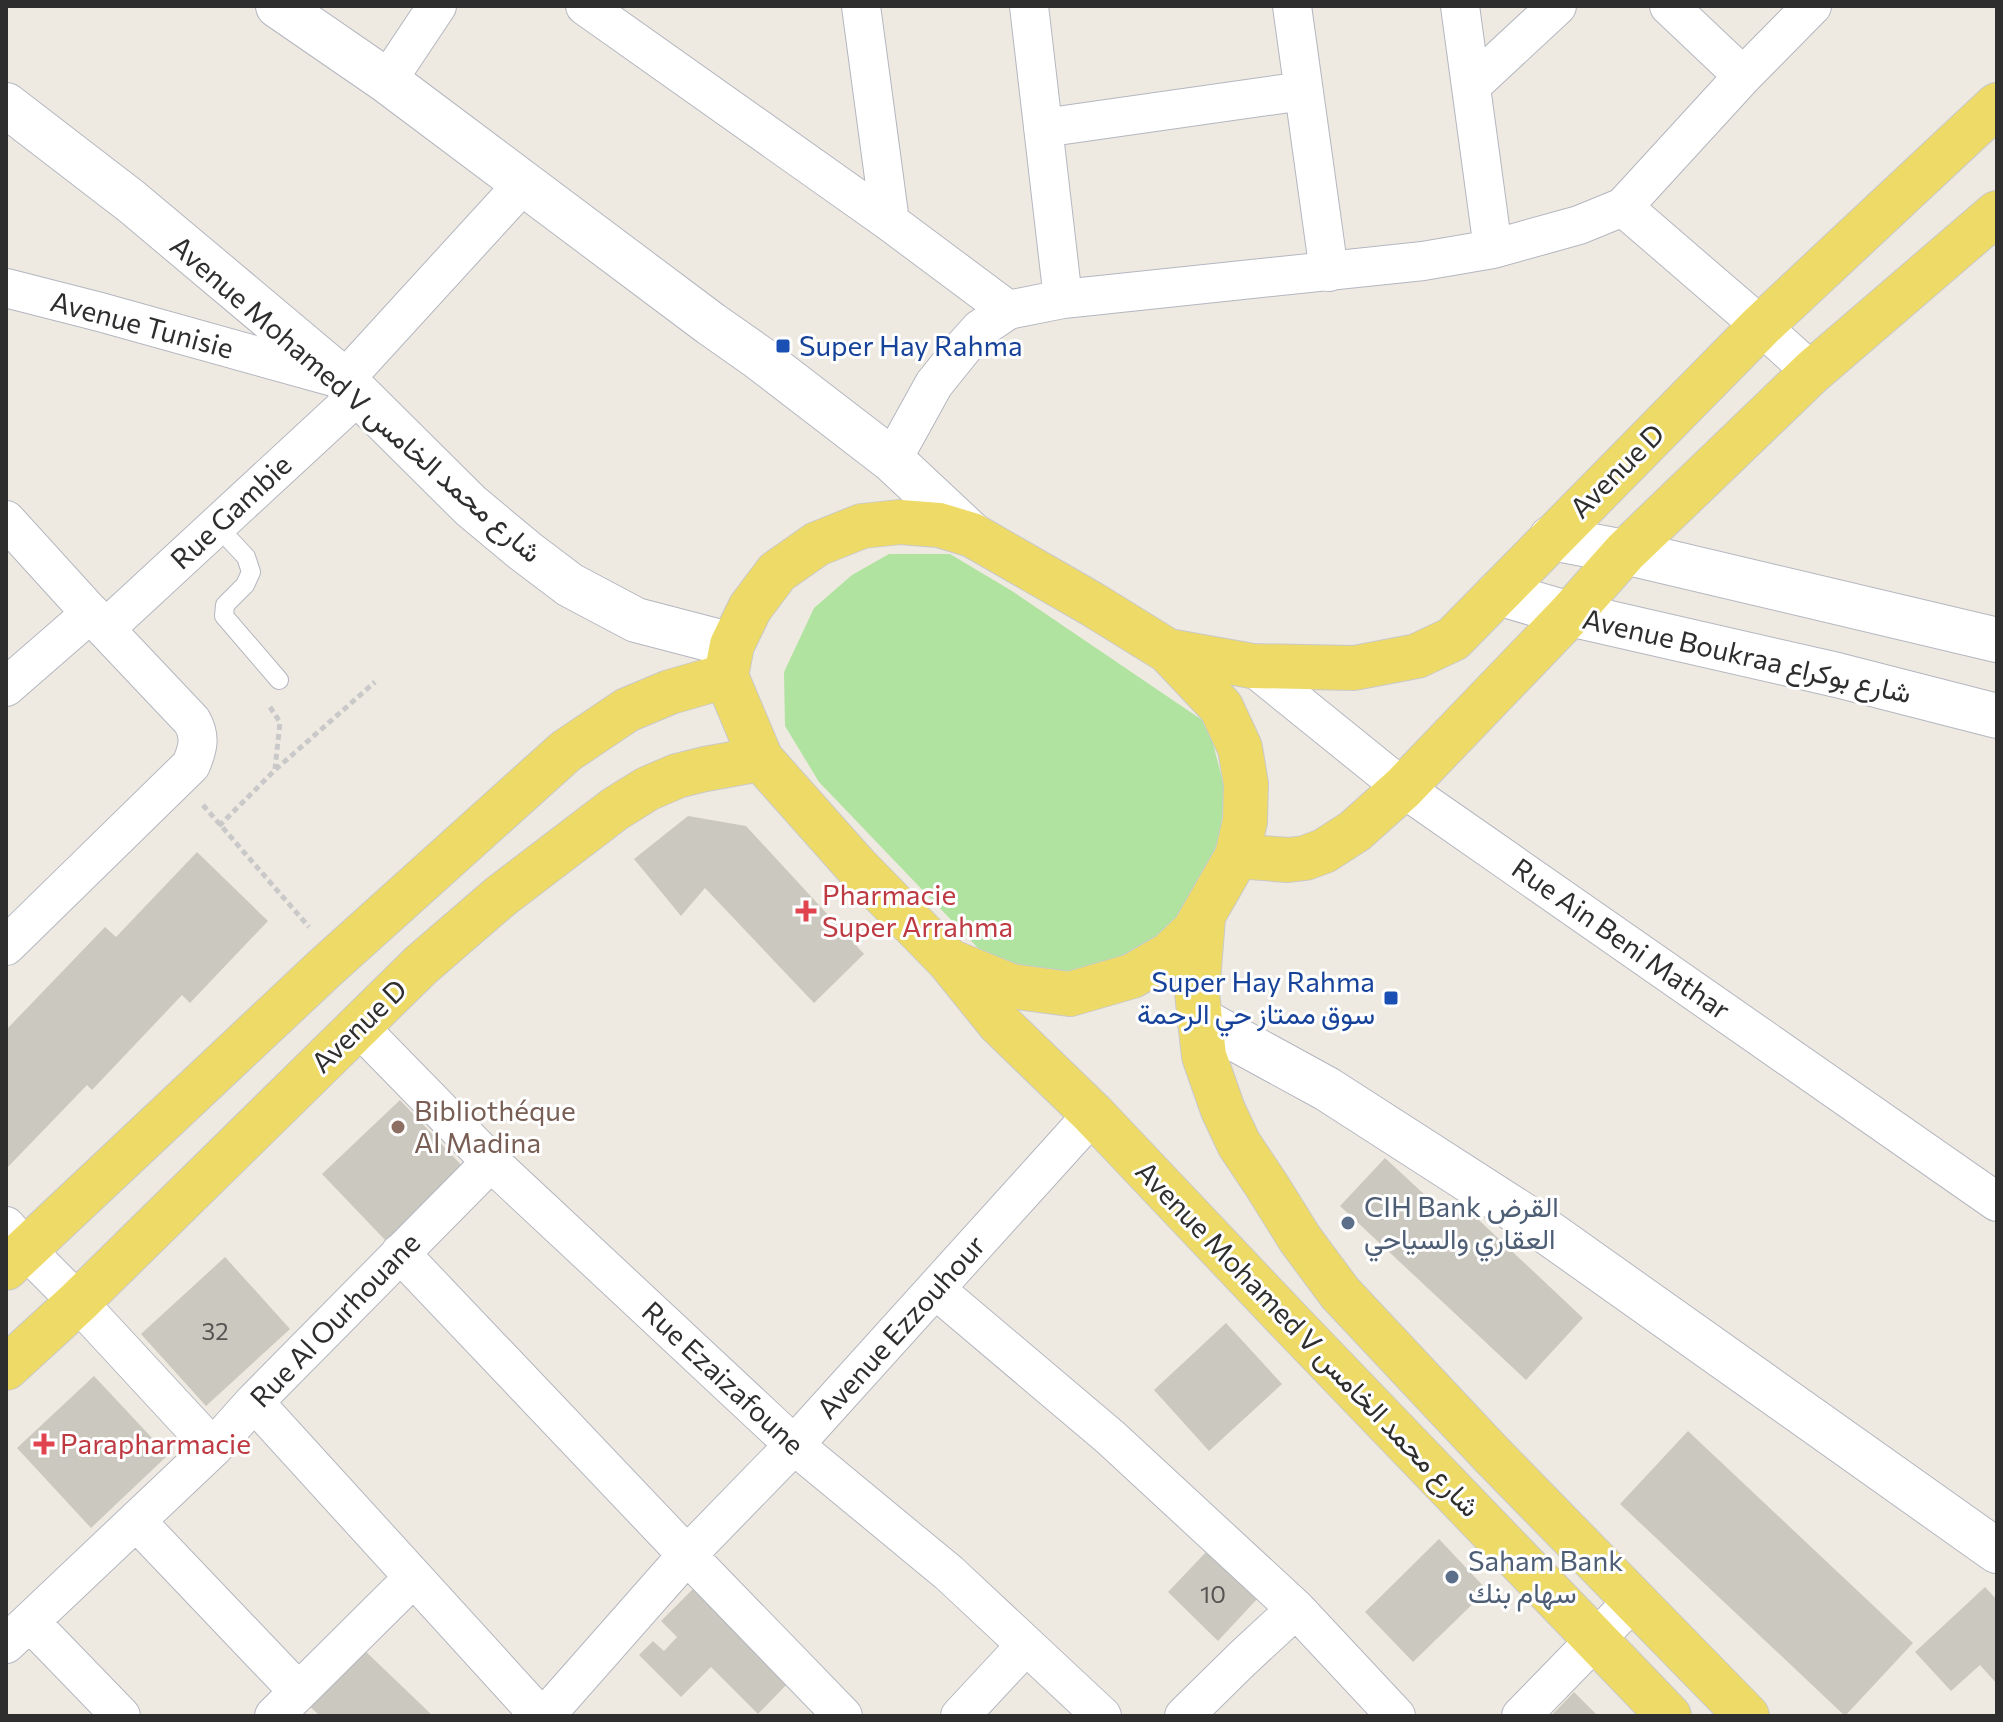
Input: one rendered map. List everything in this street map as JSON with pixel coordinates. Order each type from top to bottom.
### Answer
[{"type":"main road","name":"Avenue D","points":[[1168,651],[1252,666],[1354,668],[1417,656],[1453,639],[1761,326],[1997,105]]},
{"type":"main road","points":[[1237,856],[1288,860],[1305,858],[1324,851],[1355,831],[1403,788],[1570,614],[1625,552],[1812,372],[1997,213]]},
{"type":"main road","points":[[13,1248],[566,751],[627,710],[670,692],[729,660],[750,608],[777,572],[817,544],[862,526],[900,522],[939,525],[972,535],[1092,604],[1168,651],[1221,707],[1240,748],[1246,784],[1245,821],[1237,856],[1203,918],[1170,954],[1132,976],[1070,994],[1011,986],[949,961]]},
{"type":"main road","name":"Avenue Mohamed V شارع محمد الخامس","points":[[729,660],[761,759],[857,867],[949,961],[999,1023],[1093,1114],[1669,1716]]},
{"type":"main road","name":"Avenue D","points":[[6,1368],[78,1302],[421,965],[501,896],[615,809],[647,789],[677,776],[761,759]]},
{"type":"main road","name":"Avenue Mohamed V شارع محمد الخامس","points":[[1203,918],[1197,993],[1204,1056],[1239,1144],[1300,1239],[1340,1293],[1633,1601],[1747,1716]]},
{"type":"street","points":[[278,6],[387,81],[758,357],[892,460],[972,535]]},
{"type":"street","points":[[387,81],[437,6]]},
{"type":"street","points":[[585,6],[890,222],[1008,310]]},
{"type":"street","points":[[861,6],[890,222]]},
{"type":"street","points":[[1029,6],[1063,299]]},
{"type":"street","points":[[1292,6],[1329,272]]},
{"type":"street","points":[[1460,6],[1493,249]]},
{"type":"street","points":[[1471,86],[1557,6]]},
{"type":"street","points":[[1669,6],[1743,76]]},
{"type":"street","points":[[892,460],[934,384],[980,329],[1008,310],[1063,299],[1423,261],[1493,249],[1579,225],[1623,207],[1812,6]]},
{"type":"street","points":[[1043,128],[1303,91]]},
{"type":"street","name":"Avenue Mohamed V شارع محمد الخامس","points":[[6,105],[132,202],[351,388],[471,506],[525,551],[570,585],[636,620],[729,660]]},
{"type":"street","points":[[351,388],[524,183]]},
{"type":"street","points":[[1623,207],[1812,372]]},
{"type":"street","name":"Avenue Tunisie","points":[[6,288],[100,312],[351,388]]},
{"type":"street","name":"Rue Gambie","points":[[6,687],[98,621],[217,526],[351,388]]},
{"type":"street","points":[[6,520],[192,721],[199,741],[191,765],[6,946]]},
{"type":"street","points":[[1551,538],[1625,552],[1997,640]]},
{"type":"street","name":"Avenue Boukraa شارع بوكراع","points":[[1498,593],[1570,614],[1837,675],[1997,716]]},
{"type":"street","name":"Rue Ain Beni Mathar","points":[[1252,666],[1403,788],[1997,1202]]},
{"type":"street","points":[[1199,1019],[1327,1089],[1529,1219],[1997,1551]]},
{"type":"street","name":"Rue Ezaizafoune","points":[[358,1026],[491,1162],[794,1445],[949,1573],[1102,1716]]},
{"type":"street","name":"Avenue Ezzouhour","points":[[542,1716],[687,1555],[794,1445],[1093,1114]]},
{"type":"street","name":"Rue Al Ourhouane","points":[[18,1633],[213,1448],[254,1402],[491,1162]]},
{"type":"street","points":[[13,1248],[78,1302],[213,1448]]},
{"type":"street","points":[[400,1253],[687,1555],[822,1708]]},
{"type":"street","points":[[935,1289],[1110,1437],[1296,1609],[1396,1716]]},
{"type":"street","points":[[254,1402],[542,1716]]},
{"type":"street","points":[[136,1521],[286,1704],[413,1578]]},
{"type":"street","points":[[1521,1716],[1633,1601]]},
{"type":"street","points":[[1184,1716],[1296,1609]]},
{"type":"street","points":[[18,1633],[121,1716]]},
{"type":"street","points":[[960,1716],[1026,1645]]},
{"type":"lane","points":[[217,526],[246,557],[251,572],[245,585],[225,605],[224,616],[279,680]]},
{"type":"path","points":[[275,770],[280,722],[265,700],[279,680]]},
{"type":"path","points":[[219,826],[275,770],[375,682]]},
{"type":"path","points":[[180,776],[219,826],[336,958]]},
{"type":"green space","points":[[889,554],[950,554],[1012,591],[1208,724],[1225,790],[1217,862],[1188,916],[1147,950],[1088,971],[1032,974],[978,948],[819,782],[785,726],[784,672],[814,608],[852,575]]},
{"type":"building","points":[[688,816],[746,826],[864,954],[814,1003],[705,888],[681,916],[634,859]]},
{"type":"building","points":[[197,852],[268,921],[190,1003],[182,995],[92,1090],[87,1085],[6,1169],[6,1030],[105,927],[116,937]]},
{"type":"building","points":[[400,1100],[464,1168],[387,1242],[322,1174]]},
{"type":"building","points":[[1385,1158],[1452,1220],[1465,1207],[1583,1318],[1526,1380],[1340,1206]]},
{"type":"building","points":[[225,1257],[290,1329],[206,1406],[141,1334]]},
{"type":"building","points":[[1226,1323],[1282,1384],[1209,1451],[1154,1390]]},
{"type":"building","points":[[94,1376],[168,1455],[91,1528],[17,1448]]},
{"type":"building","points":[[1688,1431],[1913,1643],[1845,1716],[1620,1504]]},
{"type":"building","points":[[1439,1539],[1487,1590],[1413,1662],[1365,1612]]},
{"type":"building","points":[[1208,1550],[1258,1598],[1218,1641],[1168,1592]]},
{"type":"building","points":[[696,1586],[791,1680],[758,1714],[711,1667],[681,1697],[639,1655],[653,1641],[664,1651],[677,1637],[661,1621]]},
{"type":"building","points":[[1985,1587],[1997,1600],[1997,1684],[1980,1665],[1951,1691],[1915,1652]]},
{"type":"building","points":[[361,1647],[433,1716],[320,1716],[306,1703]]},
{"type":"building","points":[[1574,1692],[1598,1716],[1551,1716]]},
{"type":"place","name":"Super Hay Rahma","points":[[783,346]]},
{"type":"place","name":"Pharmacie Super Arrahma","points":[[806,911]]},
{"type":"place","name":"Super Hay Rahma سوق ممتاز حي الرحمة","points":[[1391,998]]},
{"type":"place","name":"Bibliothéque Al Madina","points":[[398,1127]]},
{"type":"place","name":"CIH Bank القرض العقاري والسياحي","points":[[1348,1223]]},
{"type":"place","name":"Parapharmacie","points":[[44,1444]]},
{"type":"place","name":"Saham Bank سهام بنك","points":[[1452,1577]]}]
